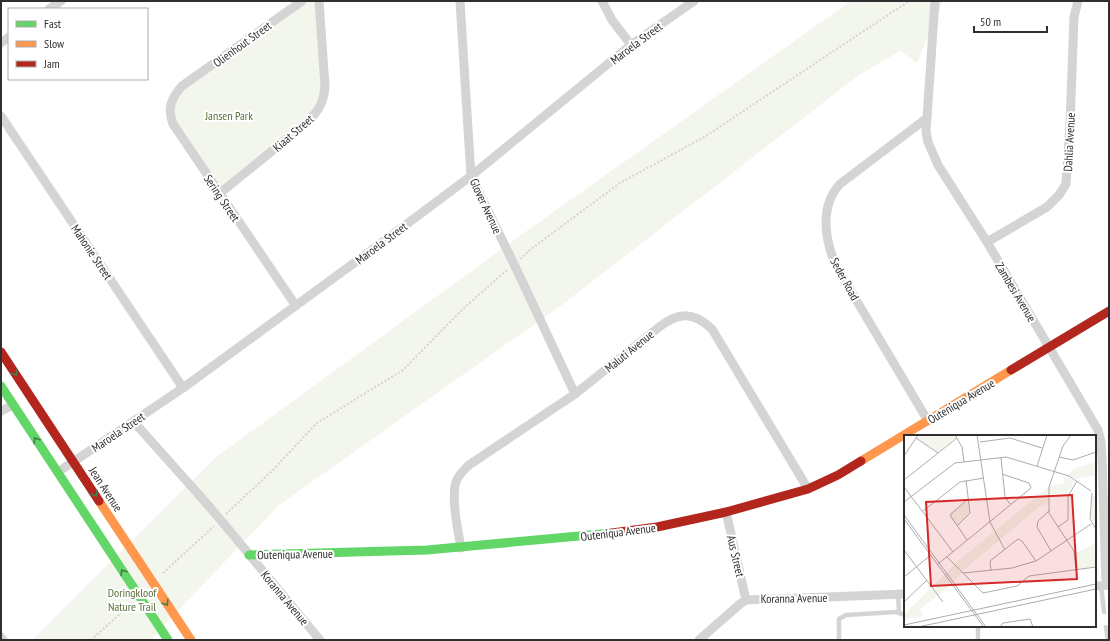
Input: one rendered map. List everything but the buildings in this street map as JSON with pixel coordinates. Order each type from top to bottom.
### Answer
[{"type":"street","points":[[50,8],[61,1]]},
{"type":"street","name":"Olienhout Street","points":[[182,86],[302,1]]},
{"type":"street","name":"Kiaat Street","points":[[219,194],[304,125],[321,107],[325,86],[319,1]]},
{"type":"street","name":"Glover Avenue","points":[[460,1],[471,176],[575,394]]},
{"type":"street","points":[[602,1],[612,20],[631,45]]},
{"type":"street","name":"Maroela Street","points":[[58,472],[183,388],[296,306],[471,176],[631,45],[694,1]]},
{"type":"street","name":"Zambesi Avenue","points":[[935,1],[926,118],[928,142],[938,165],[987,242],[1098,430],[1101,442],[1103,585]]},
{"type":"street","name":"Dahlia Avenue","points":[[987,242],[1047,207],[1059,195],[1066,184],[1070,132],[1074,17],[1078,1]]},
{"type":"street","name":"Sering Street","points":[[182,86],[170,103],[171,119],[173,124],[296,306]]},
{"type":"street","name":"Mahonie Street","points":[[1,116],[183,388]]},
{"type":"street","name":"Seder Road","points":[[926,118],[834,190],[828,206],[826,228],[829,248],[836,266],[928,421]]},
{"type":"street","name":"Outeniqua Avenue","points":[[905,435],[1109,311]]},
{"type":"street","name":"Maluti Avenue","points":[[461,548],[454,494],[456,482],[469,465],[575,394],[668,320],[676,316],[686,315],[696,318],[705,322],[712,329],[722,343],[808,489]]},
{"type":"street","name":"Jean Avenue","points":[[1,352],[191,640]]},
{"type":"street","points":[[2,391],[58,472],[168,640]]},
{"type":"street","points":[[1,411],[13,405]]},
{"type":"street","name":"Outeniqua Avenue","points":[[134,422],[208,505],[249,555],[388,552],[461,548],[657,527],[726,512],[808,489],[838,475],[904,435]]},
{"type":"street","points":[[74,461],[76,483],[97,520],[102,539]]},
{"type":"street","name":"Aus Street","points":[[726,512],[746,600]]},
{"type":"street","name":"Koranna Avenue","points":[[249,555],[320,640]]},
{"type":"street","name":"Koranna Avenue","points":[[699,640],[746,600],[902,594]]},
{"type":"lane","points":[[1103,585],[1104,612]]},
{"type":"lane","points":[[899,612],[902,594]]},
{"type":"lane","points":[[840,640],[839,622],[843,616],[857,613],[899,612],[904,614]]},
{"type":"lane","points":[[978,627],[978,640]]},
{"type":"lane","points":[[1106,627],[1108,640]]},
{"type":"path","points":[[91,640],[130,605]]},
{"type":"green space","name":"Jansen Park","points":[[307,1],[316,1],[322,97],[312,115],[219,190],[171,126],[167,103],[180,85]]},
{"type":"green space","name":"Doringkloof Nature Trail","points":[[851,1],[943,1],[917,63],[900,51],[859,75],[563,304],[279,505],[150,640],[32,640],[215,458],[521,235]]},
{"type":"traffic: fast","points":[[1,386],[168,640]]},
{"type":"traffic: fast","points":[[249,555],[427,550],[612,533]]},
{"type":"traffic: slow","points":[[861,461],[1011,370]]},
{"type":"traffic: slow","points":[[99,501],[191,640]]},
{"type":"traffic: jam","points":[[1011,370],[1109,311]]},
{"type":"traffic: jam","points":[[1,352],[99,501]]},
{"type":"traffic: jam","points":[[612,533],[657,527],[726,512],[808,489],[838,475],[861,461]]}]
